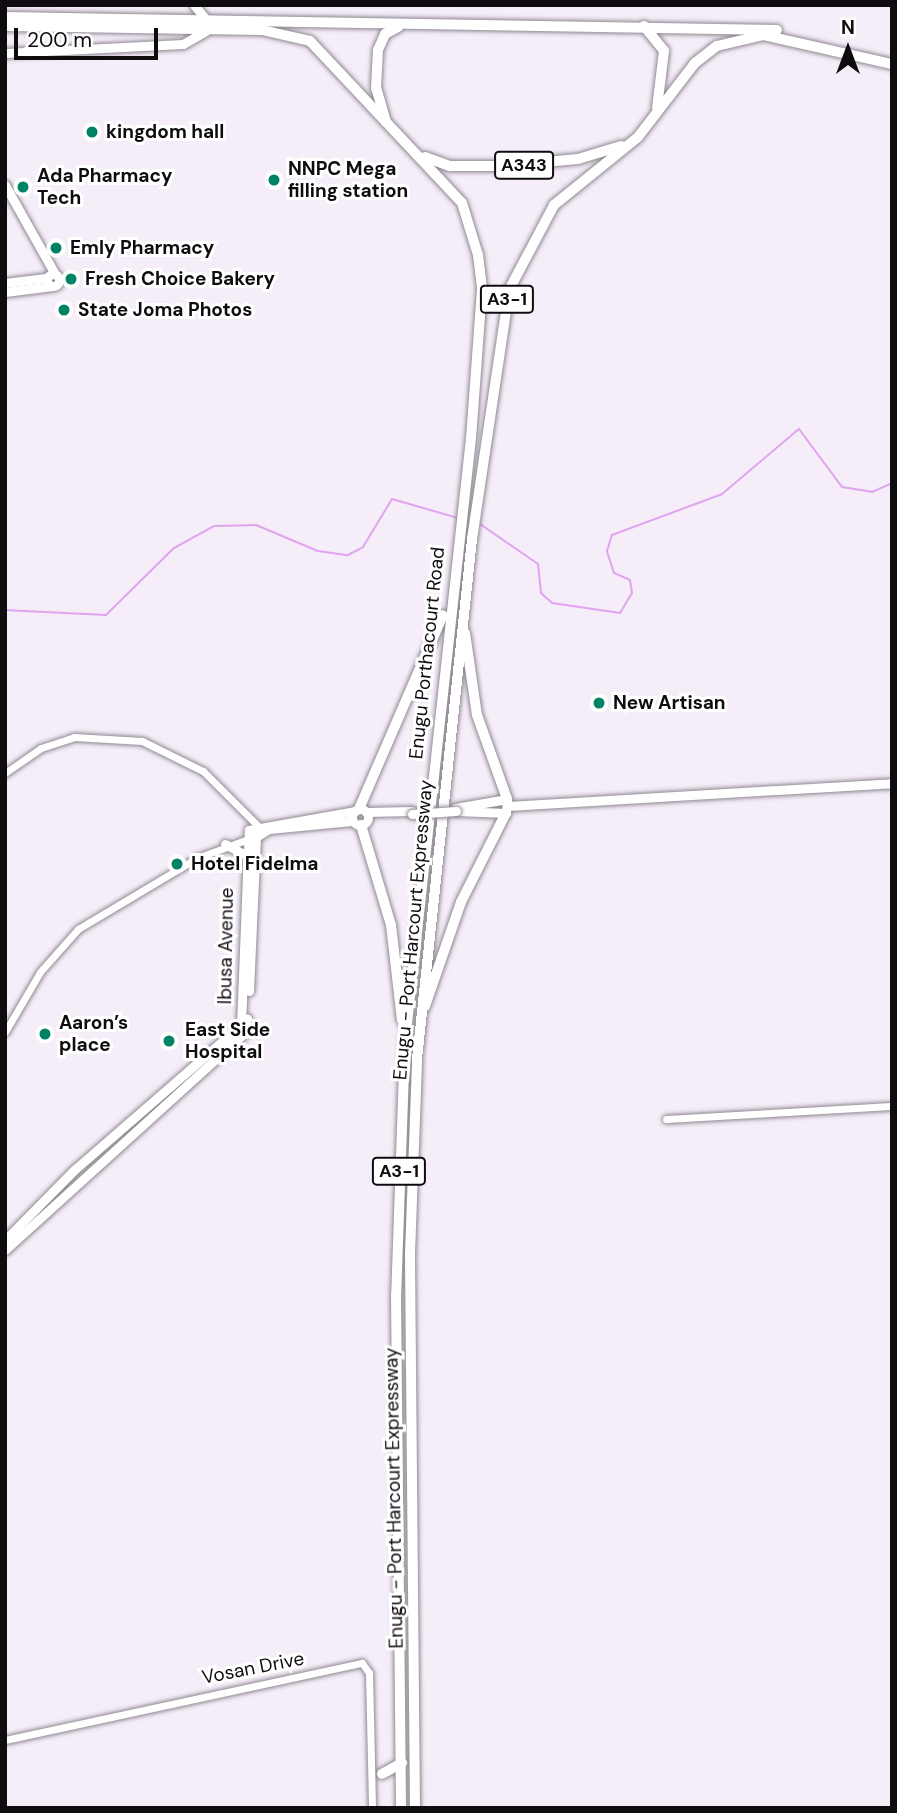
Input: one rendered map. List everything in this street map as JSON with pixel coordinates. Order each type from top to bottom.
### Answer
[{"type":"highway","points":[[5,17],[197,12],[411,25],[760,27],[892,58]]},
{"type":"highway","name":"A343","points":[[386,123],[376,88],[378,50],[389,31],[411,25]]},
{"type":"highway","name":"A343","points":[[6,26],[266,31],[310,41],[386,123]]},
{"type":"highway","points":[[644,26],[661,40],[666,58],[653,117]]},
{"type":"highway","name":"Enugu - Port Harcourt Expressway","points":[[415,1808],[410,1254],[419,1026],[475,510],[513,276],[554,205],[638,138],[707,53],[755,35],[892,64]]},
{"type":"highway","name":"Enugu Porthacourt Road","points":[[386,123],[462,203],[482,272],[461,508],[450,589],[405,1042],[396,1295],[401,1808]]},
{"type":"highway","name":"A343","points":[[411,148],[442,165],[473,168],[578,159],[638,138]]},
{"type":"highway","points":[[405,1042],[390,925],[360,816],[450,589]]},
{"type":"highway","points":[[419,1026],[461,902],[507,806],[477,715],[463,619]]},
{"type":"highway","points":[[382,1774],[402,1763]]},
{"type":"main road","points":[[174,44],[186,29]]},
{"type":"main road","points":[[5,53],[174,44],[207,30]]},
{"type":"main road","points":[[5,185],[48,256],[51,279]]},
{"type":"main road","points":[[5,283],[51,279]]},
{"type":"main road","points":[[5,292],[51,279]]},
{"type":"main road","points":[[254,833],[360,816],[892,783]]},
{"type":"main road","name":"Ibusa Avenue","points":[[241,1030],[244,854],[254,833]]},
{"type":"main road","name":"Ibusa Avenue","points":[[241,1030],[254,833]]},
{"type":"main road","points":[[225,844],[244,854]]},
{"type":"main road","points":[[5,1240],[145,1112],[241,1030]]},
{"type":"main road","points":[[5,1251],[145,1112]]},
{"type":"street","points":[[5,772],[58,741],[127,738],[179,755],[220,785],[241,811],[254,833],[225,844],[78,929],[40,972],[5,1032]]},
{"type":"street","points":[[666,1119],[892,1106]]},
{"type":"street","name":"Vosan Drive","points":[[5,1740],[362,1663],[369,1673],[372,1808]]},
{"type":"waterway","points":[[480,524],[538,564],[541,593],[552,603],[620,613],[632,593],[630,580],[614,573],[607,551],[612,535],[722,494],[799,429],[842,487],[872,492],[892,483]]},
{"type":"waterway","points":[[5,610],[106,615],[174,548],[214,526],[256,525],[318,551],[348,555],[363,547],[392,499],[458,518]]},
{"type":"place","name":"kingdom hall","points":[[92,132]]},
{"type":"place","name":"NNPC Mega filling station","points":[[274,180]]},
{"type":"place","name":"Ada Pharmacy Tech","points":[[23,187]]},
{"type":"place","name":"Emly Pharmacy","points":[[56,248]]},
{"type":"place","name":"Fresh Choice Bakery","points":[[71,279]]},
{"type":"place","name":"State Joma Photos","points":[[64,310]]},
{"type":"place","name":"New Artisan","points":[[599,703]]},
{"type":"place","name":"Hotel Fidelma","points":[[177,864]]},
{"type":"place","name":"Aaron’s place","points":[[45,1034]]},
{"type":"place","name":"East Side Hospital","points":[[169,1041]]}]
